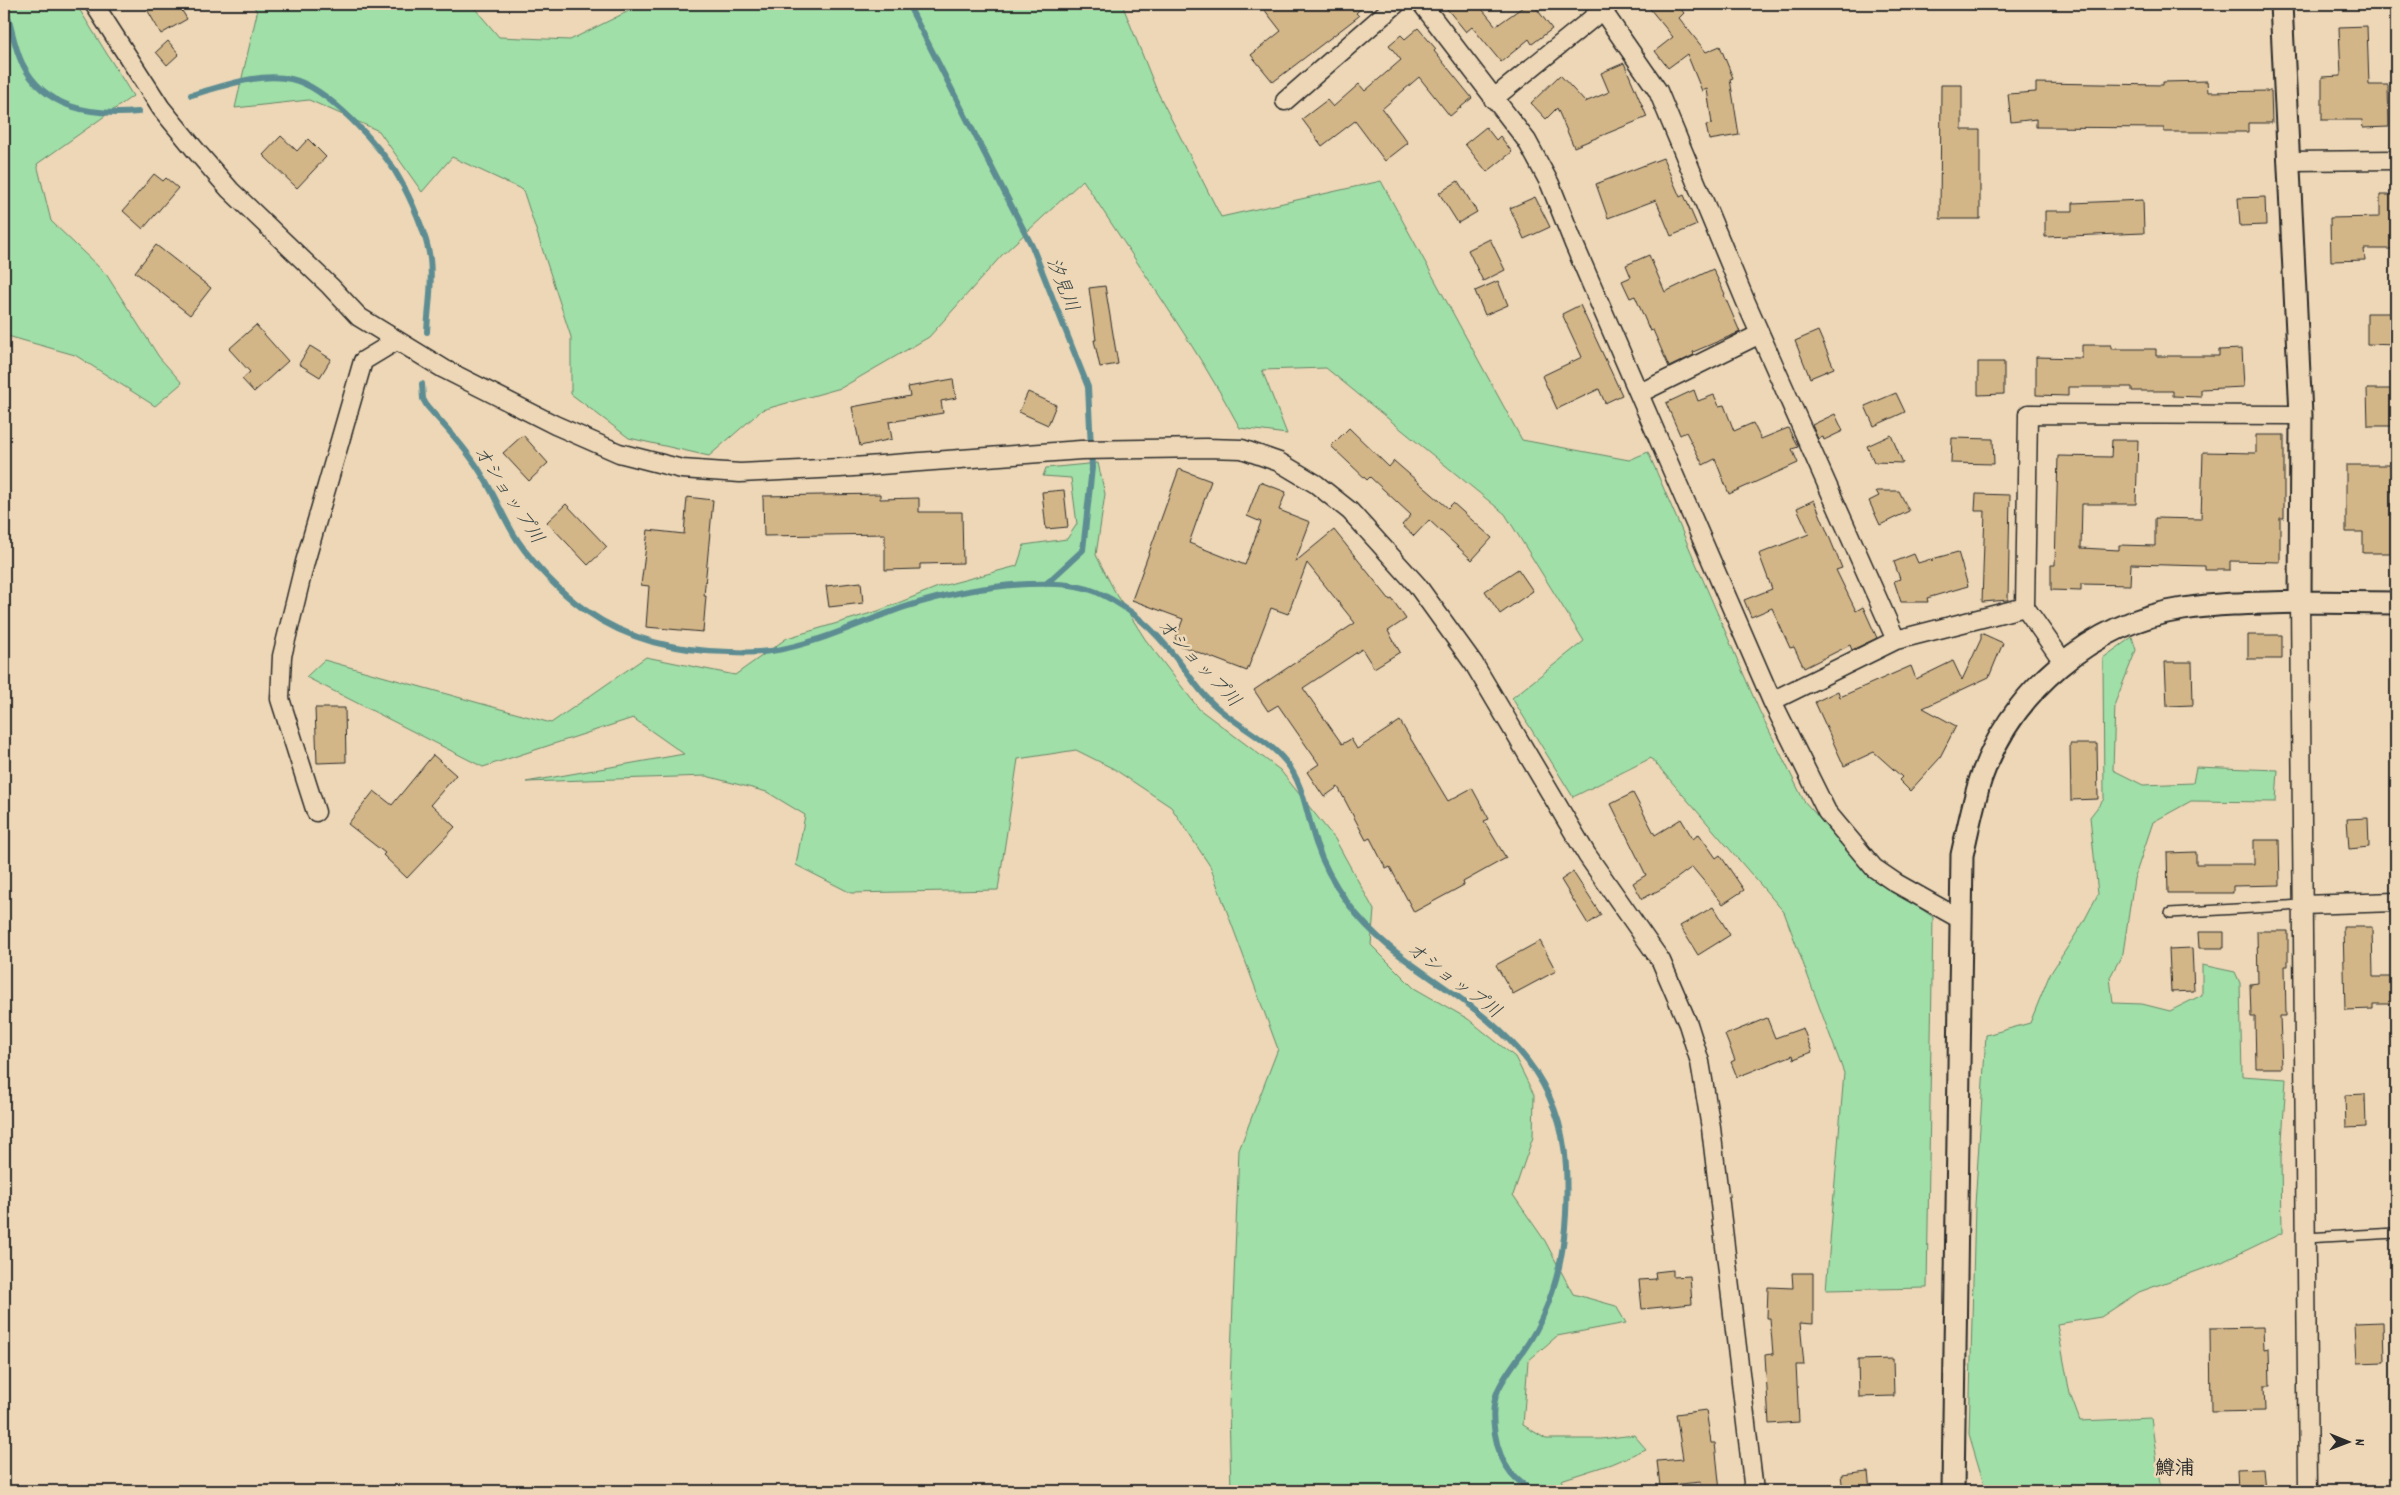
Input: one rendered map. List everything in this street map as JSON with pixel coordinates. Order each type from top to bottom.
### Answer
[{"type":"street","points":[[94,4],[161,108],[230,190],[330,286],[359,317],[444,369],[555,425],[619,453],[682,469],[740,473],[1081,450],[1242,449],[1279,462],[1316,484],[1350,511],[1417,585],[1474,664],[1587,855],[1660,961],[1688,1024],[1700,1062],[1712,1138],[1754,1491]]},
{"type":"street","points":[[1285,102],[1396,4]]},
{"type":"street","points":[[1422,4],[1527,141],[1550,184],[1574,244],[1772,701],[1827,812],[1874,868],[1960,920]]},
{"type":"street","points":[[2281,4],[2301,415],[2300,602],[2308,1491]]},
{"type":"street","points":[[1493,99],[1606,7],[1658,92],[1760,334],[1896,640]]},
{"type":"street","points":[[2290,161],[2396,160]]},
{"type":"street","points":[[1640,394],[1760,334]]},
{"type":"street","points":[[316,812],[280,699],[282,656],[305,562],[363,361],[396,341]]},
{"type":"street","points":[[2064,663],[2025,607],[2028,414],[2301,415]]},
{"type":"street","points":[[1953,1491],[1962,855],[1970,815],[1982,777],[2018,709],[2038,684],[2089,644],[2121,625],[2182,609],[2230,604],[2300,602],[2396,603]]},
{"type":"street","points":[[1772,701],[1896,640],[2025,607]]},
{"type":"street","points":[[2302,905],[2396,902]]},
{"type":"lane","points":[[2170,913],[2302,905]]},
{"type":"lane","points":[[2305,1238],[2396,1234]]},
{"type":"green space","points":[[4,4],[76,4],[133,96],[37,164],[51,221],[106,274],[159,357],[182,383],[155,406],[75,355],[4,335]]},
{"type":"green space","points":[[253,4],[471,4],[499,37],[570,40],[643,4],[1122,4],[1157,91],[1221,217],[1381,181],[1522,440],[1629,460],[1648,452],[1759,710],[1804,801],[1866,870],[1933,917],[1927,1288],[1826,1290],[1844,1073],[1784,912],[1651,758],[1573,797],[1512,698],[1584,641],[1505,514],[1326,368],[1262,370],[1287,434],[1240,428],[1204,365],[1083,180],[1002,255],[929,337],[841,388],[762,410],[709,456],[629,438],[571,394],[571,337],[523,190],[452,157],[422,192],[379,131],[309,100],[235,108],[257,13]]},
{"type":"green space","points":[[1098,463],[1105,494],[1096,555],[1114,590],[1145,639],[1199,709],[1280,770],[1335,839],[1374,910],[1371,945],[1414,988],[1468,1019],[1515,1057],[1534,1095],[1533,1137],[1513,1195],[1545,1241],[1573,1294],[1616,1306],[1626,1323],[1557,1336],[1528,1361],[1523,1425],[1546,1439],[1601,1439],[1634,1435],[1646,1449],[1611,1464],[1561,1480],[1567,1491],[1231,1491],[1229,1406],[1239,1150],[1278,1049],[1210,866],[1171,807],[1114,769],[1076,750],[1018,759],[998,890],[851,893],[796,865],[805,815],[767,792],[706,776],[526,782],[684,754],[633,718],[483,767],[306,677],[324,660],[551,723],[646,657],[735,675],[787,638],[878,611],[938,587],[1017,566],[1024,545],[1067,539],[1077,524],[1071,478],[1043,476],[1046,468]]},
{"type":"green space","points":[[2132,637],[2136,650],[2115,703],[2113,770],[2143,785],[2193,783],[2196,767],[2278,770],[2276,802],[2191,801],[2153,822],[2134,879],[2123,953],[2110,977],[2113,1003],[2142,1004],[2170,1011],[2202,995],[2202,965],[2235,972],[2240,983],[2242,1076],[2286,1079],[2281,1157],[2282,1233],[2222,1262],[2139,1292],[2101,1317],[2057,1324],[2070,1394],[2080,1421],[2151,1418],[2161,1491],[1986,1491],[1969,1434],[1975,1205],[1986,1035],[2030,1023],[2049,976],[2083,923],[2098,894],[2090,817],[2104,799],[2103,658]]},
{"type":"building","points":[[144,4],[178,4],[187,19],[161,34]]},
{"type":"building","points":[[1260,4],[1366,4],[1356,13],[1359,16],[1273,82],[1251,55],[1281,31]]},
{"type":"building","points":[[1443,4],[1478,4],[1496,26],[1527,4],[1533,4],[1552,29],[1532,44],[1529,39],[1501,62],[1472,27],[1466,32]]},
{"type":"building","points":[[1646,4],[1677,4],[1684,13],[1679,18],[1706,52],[1720,46],[1733,78],[1730,79],[1739,135],[1709,140],[1706,125],[1712,124],[1707,89],[1702,91],[1687,54],[1668,68],[1655,51],[1673,37]]},
{"type":"building","points":[[2367,26],[2369,85],[2388,85],[2389,127],[2363,128],[2362,120],[2322,120],[2322,77],[2341,76],[2339,27]]},
{"type":"building","points":[[1418,28],[1472,98],[1450,116],[1419,77],[1382,109],[1408,143],[1385,161],[1355,121],[1322,146],[1302,119],[1327,100],[1333,107],[1359,84],[1365,91],[1401,60],[1389,45],[1401,35],[1405,39]]},
{"type":"building","points":[[168,41],[179,54],[167,65],[156,52]]},
{"type":"building","points":[[1624,63],[1647,117],[1574,147],[1557,108],[1546,119],[1531,103],[1560,75],[1585,102],[1609,92],[1601,73]]},
{"type":"building","points":[[2207,81],[2208,92],[2271,91],[2272,123],[2248,123],[2248,132],[2164,132],[2164,128],[2036,127],[2036,119],[2011,122],[2008,94],[2036,92],[2036,83],[2163,85],[2163,82]]},
{"type":"building","points":[[1941,85],[1962,85],[1962,130],[1980,130],[1980,219],[1940,219]]},
{"type":"building","points":[[1486,127],[1496,140],[1500,136],[1512,152],[1487,172],[1465,144]]},
{"type":"building","points":[[281,136],[297,151],[308,139],[326,157],[297,188],[263,155]]},
{"type":"building","points":[[1663,158],[1680,197],[1684,195],[1697,225],[1671,236],[1656,200],[1608,218],[1596,184]]},
{"type":"building","points":[[154,174],[163,181],[166,178],[178,188],[143,229],[123,211]]},
{"type":"building","points":[[1458,181],[1477,212],[1458,223],[1439,193]]},
{"type":"building","points":[[2380,195],[2396,195],[2396,249],[2364,249],[2365,260],[2331,261],[2330,218],[2380,217]]},
{"type":"building","points":[[1535,197],[1550,227],[1524,239],[1510,208]]},
{"type":"building","points":[[2265,197],[2266,225],[2240,226],[2238,198]]},
{"type":"building","points":[[2143,200],[2144,233],[2045,237],[2045,211],[2073,211],[2073,203]]},
{"type":"building","points":[[1490,239],[1505,270],[1483,281],[1468,250]]},
{"type":"building","points":[[156,245],[211,288],[190,315],[135,272]]},
{"type":"building","points":[[1649,255],[1665,292],[1713,269],[1740,332],[1693,352],[1694,355],[1669,367],[1653,330],[1650,331],[1635,296],[1630,298],[1622,281],[1631,277],[1626,265]]},
{"type":"building","points":[[1498,281],[1508,305],[1485,315],[1475,291]]},
{"type":"building","points":[[1105,286],[1118,364],[1100,367],[1094,340],[1096,340],[1089,288]]},
{"type":"building","points":[[1580,305],[1622,395],[1605,403],[1599,389],[1557,409],[1542,376],[1582,357],[1562,314]]},
{"type":"building","points":[[2367,313],[2396,313],[2396,345],[2367,344]]},
{"type":"building","points":[[256,325],[288,361],[254,392],[242,379],[250,372],[229,349]]},
{"type":"building","points":[[1818,331],[1834,368],[1810,378],[1795,341]]},
{"type":"building","points":[[2082,345],[2111,345],[2111,349],[2156,349],[2156,356],[2219,356],[2219,350],[2242,349],[2244,387],[2201,389],[2201,397],[2173,396],[2173,391],[2132,391],[2132,387],[2068,387],[2068,396],[2036,395],[2036,357],[2082,358]]},
{"type":"building","points":[[310,346],[331,359],[320,377],[299,364]]},
{"type":"building","points":[[1978,362],[2004,362],[2004,394],[1978,395]]},
{"type":"building","points":[[953,379],[956,398],[941,401],[943,413],[889,422],[892,439],[860,446],[852,407],[910,396],[908,387]]},
{"type":"building","points":[[2367,389],[2396,389],[2396,426],[2368,426]]},
{"type":"building","points":[[1694,390],[1698,401],[1714,395],[1719,406],[1724,405],[1734,431],[1753,423],[1761,439],[1788,428],[1798,447],[1792,449],[1798,463],[1729,494],[1715,459],[1703,465],[1686,432],[1680,435],[1666,403]]},
{"type":"building","points":[[1028,392],[1056,405],[1048,425],[1019,412]]},
{"type":"building","points":[[1896,393],[1905,412],[1874,426],[1865,406]]},
{"type":"building","points":[[1835,414],[1843,431],[1824,440],[1823,437],[1818,439],[1812,425]]},
{"type":"building","points":[[1349,428],[1389,467],[1394,461],[1448,508],[1453,503],[1492,538],[1472,560],[1429,520],[1414,536],[1402,525],[1411,515],[1370,477],[1367,480],[1331,446]]},
{"type":"building","points":[[523,435],[548,463],[529,481],[503,453]]},
{"type":"building","points":[[1891,435],[1903,463],[1874,462],[1867,446]]},
{"type":"building","points":[[2256,435],[2284,435],[2284,518],[2280,518],[2280,562],[2230,561],[2230,570],[2205,570],[2205,566],[2131,564],[2130,585],[2081,584],[2081,591],[2051,590],[2051,565],[2055,565],[2058,456],[2111,457],[2112,440],[2138,440],[2136,504],[2082,504],[2081,548],[2119,550],[2119,545],[2155,546],[2155,518],[2201,519],[2203,452],[2256,453]]},
{"type":"building","points":[[1952,438],[1993,439],[1994,464],[1951,463]]},
{"type":"building","points":[[2346,465],[2391,465],[2391,553],[2363,553],[2363,532],[2346,532]]},
{"type":"building","points":[[1179,469],[1211,481],[1189,543],[1245,565],[1261,522],[1247,516],[1260,482],[1286,492],[1279,510],[1310,522],[1295,562],[1334,530],[1390,600],[1392,599],[1406,619],[1388,631],[1400,652],[1374,668],[1362,649],[1303,688],[1342,744],[1351,739],[1357,749],[1400,721],[1448,801],[1472,788],[1489,819],[1484,821],[1506,858],[1463,882],[1464,885],[1414,912],[1390,867],[1386,869],[1370,838],[1366,840],[1338,787],[1324,797],[1307,772],[1319,764],[1278,705],[1268,711],[1254,690],[1355,623],[1307,563],[1288,614],[1271,608],[1247,671],[1174,643],[1183,619],[1132,600]]},
{"type":"building","points":[[1064,490],[1068,527],[1046,529],[1042,492]]},
{"type":"building","points":[[1876,491],[1899,491],[1909,511],[1880,525],[1869,501],[1879,496]]},
{"type":"building","points":[[880,494],[880,499],[919,498],[919,512],[962,512],[963,563],[920,564],[920,569],[885,570],[885,534],[764,536],[763,496]]},
{"type":"building","points":[[1976,494],[2010,495],[2008,600],[1982,602],[1985,511],[1975,511]]},
{"type":"building","points":[[687,497],[713,500],[704,596],[706,596],[703,632],[646,627],[649,586],[641,585],[648,530],[684,534]]},
{"type":"building","points":[[1814,500],[1842,568],[1836,570],[1856,611],[1863,607],[1877,638],[1852,650],[1850,645],[1804,668],[1794,647],[1790,648],[1772,608],[1751,617],[1744,600],[1772,589],[1759,554],[1809,534],[1797,508]]},
{"type":"building","points":[[566,504],[607,547],[588,565],[547,522]]},
{"type":"building","points":[[1958,552],[1968,586],[1927,598],[1928,602],[1901,602],[1894,581],[1900,579],[1894,562],[1914,554],[1918,563],[1931,559],[1932,562],[1932,559]]},
{"type":"building","points":[[1518,569],[1533,591],[1500,614],[1485,591]]},
{"type":"building","points":[[861,582],[863,603],[829,607],[826,586]]},
{"type":"building","points":[[1981,633],[2003,643],[1989,677],[1923,708],[1956,726],[1939,759],[1910,791],[1899,780],[1902,777],[1874,752],[1844,766],[1815,702],[1838,691],[1840,697],[1911,666],[1916,679],[1953,661],[1962,680],[1981,639]]},
{"type":"building","points":[[2248,635],[2282,635],[2282,659],[2248,659]]},
{"type":"building","points":[[2165,662],[2192,662],[2193,705],[2167,706]]},
{"type":"building","points":[[315,708],[345,708],[346,762],[317,763]]},
{"type":"building","points":[[2070,744],[2097,744],[2098,799],[2071,800]]},
{"type":"building","points":[[433,755],[456,775],[431,804],[455,827],[407,878],[383,855],[385,853],[348,824],[374,791],[392,805]]},
{"type":"building","points":[[1633,793],[1655,835],[1681,819],[1693,839],[1699,834],[1716,858],[1720,855],[1744,890],[1723,904],[1692,867],[1665,887],[1642,899],[1633,883],[1646,875],[1611,804]]},
{"type":"building","points":[[2368,818],[2369,847],[2349,849],[2347,819]]},
{"type":"building","points":[[2254,840],[2279,840],[2280,885],[2233,886],[2233,893],[2168,893],[2167,853],[2196,852],[2196,864],[2254,864]]},
{"type":"building","points":[[1573,872],[1601,915],[1588,924],[1561,880]]},
{"type":"building","points":[[1713,907],[1730,935],[1698,955],[1680,926]]},
{"type":"building","points":[[2343,927],[2372,927],[2373,977],[2396,977],[2396,1004],[2373,1004],[2373,1009],[2345,1010]]},
{"type":"building","points":[[2257,931],[2288,931],[2288,966],[2285,966],[2286,1016],[2280,1016],[2282,1068],[2256,1068],[2255,1017],[2251,1017],[2250,984],[2258,983]]},
{"type":"building","points":[[2198,932],[2224,932],[2224,948],[2199,948]]},
{"type":"building","points":[[1540,941],[1556,971],[1513,994],[1496,965]]},
{"type":"building","points":[[2192,948],[2194,991],[2171,992],[2169,949]]},
{"type":"building","points":[[1767,1018],[1775,1038],[1803,1028],[1812,1052],[1794,1059],[1793,1055],[1737,1077],[1731,1062],[1735,1060],[1725,1035]]},
{"type":"building","points":[[2365,1094],[2366,1127],[2346,1128],[2345,1095]]},
{"type":"building","points":[[1673,1270],[1673,1277],[1690,1276],[1692,1304],[1642,1309],[1639,1280],[1656,1279],[1655,1272]]},
{"type":"building","points":[[1792,1273],[1813,1273],[1813,1324],[1800,1323],[1804,1365],[1796,1365],[1799,1422],[1769,1424],[1765,1355],[1773,1354],[1770,1318],[1767,1318],[1768,1287],[1793,1288]]},
{"type":"building","points":[[2383,1322],[2384,1362],[2357,1363],[2355,1323]]},
{"type":"building","points":[[2263,1327],[2264,1349],[2269,1348],[2270,1386],[2264,1386],[2265,1411],[2211,1412],[2210,1328]]},
{"type":"building","points":[[1893,1359],[1894,1396],[1859,1397],[1858,1360]]},
{"type":"building","points":[[1706,1410],[1711,1443],[1715,1443],[1720,1491],[1702,1491],[1701,1482],[1660,1486],[1657,1461],[1683,1459],[1676,1414]]},
{"type":"building","points":[[2263,1468],[2265,1491],[2238,1491],[2237,1469]]},
{"type":"building","points":[[1868,1472],[1870,1491],[1843,1491],[1841,1475]]},
{"type":"waterway","name":"オショップ川","points":[[4,4],[22,63],[43,91],[56,100],[87,110],[120,113],[138,112]]},
{"type":"waterway","name":"汐見川","points":[[908,4],[1032,246],[1088,387],[1092,468],[1083,550],[1046,584]]},
{"type":"waterway","name":"オショップ川","points":[[191,95],[253,79],[278,77],[305,84],[320,93],[352,119],[391,165],[408,196],[422,228],[431,268],[427,332]]},
{"type":"waterway","name":"オショップ川","points":[[422,384],[423,399],[427,406],[469,455],[486,481],[513,533],[532,560],[557,587],[576,603],[619,630],[654,642],[691,649],[766,652],[817,640],[905,607],[935,598],[1012,585],[1047,584],[1076,586],[1103,595],[1134,614],[1160,639],[1211,702],[1278,753],[1297,780],[1325,866],[1357,915],[1390,947],[1465,1002],[1508,1039],[1527,1060],[1542,1082],[1554,1107],[1562,1135],[1566,1166],[1567,1197],[1561,1259],[1543,1316],[1533,1336],[1501,1384],[1495,1400],[1494,1410],[1497,1444],[1505,1465],[1516,1478],[1533,1491]]},
{"type":"district","name":"鱒浦","points":[[2175,1467]]}]
